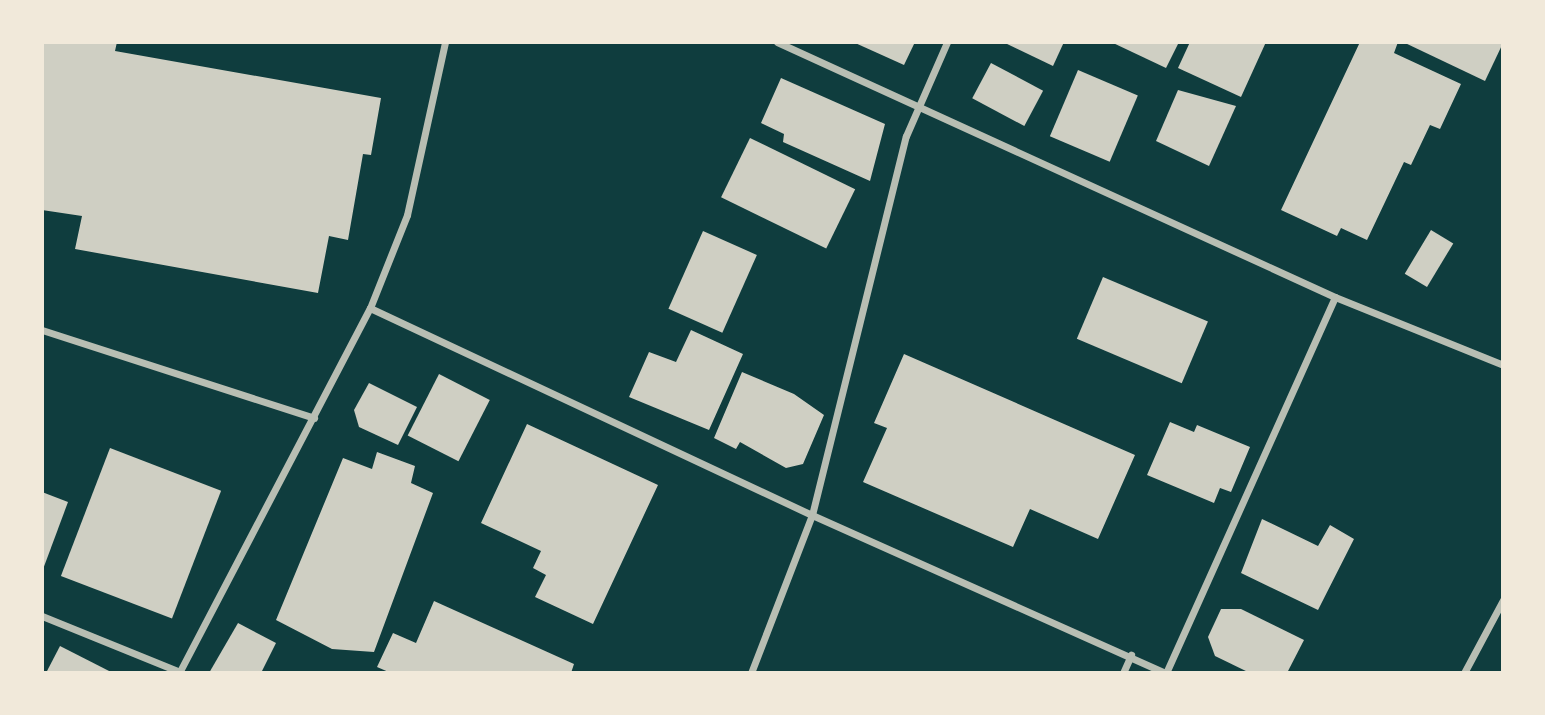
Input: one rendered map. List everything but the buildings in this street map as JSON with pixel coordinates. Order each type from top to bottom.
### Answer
[{"type":"street","points":[[42,615],[180,672],[370,308],[407,215],[445,42]]},
{"type":"street","points":[[777,42],[1335,297],[1503,365]]},
{"type":"street","points":[[751,673],[812,515],[906,136],[947,42]]},
{"type":"street","points":[[370,308],[812,515],[1131,655],[1165,673],[1335,297]]},
{"type":"street","points":[[42,330],[314,418]]},
{"type":"street","points":[[1464,673],[1503,600]]},
{"type":"street","points":[[1123,673],[1131,655]]}]
